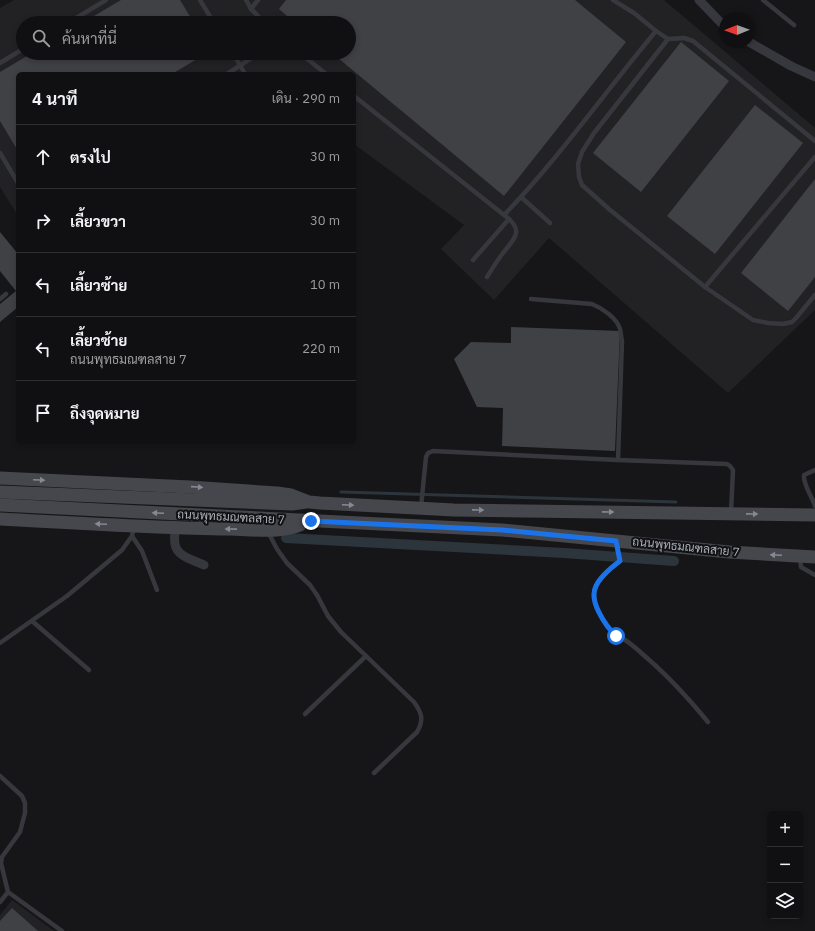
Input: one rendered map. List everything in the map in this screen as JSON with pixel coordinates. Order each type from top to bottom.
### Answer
[{"type":"main road","points":[[0,478],[190,487],[277,493],[292,495],[309,502]]},
{"type":"main road","points":[[0,492],[30,500]]},
{"type":"main road","points":[[0,506],[30,500],[292,504],[309,502],[454,510],[815,515]]},
{"type":"main road","name":"ถนนพุทธมณฑลสาย 7","points":[[30,500],[311,521],[502,530],[729,552],[815,557]]},
{"type":"main road","points":[[0,519],[133,531],[176,527],[267,530],[293,528],[311,521]]},
{"type":"street","points":[[699,0],[719,21]]},
{"type":"street","points":[[755,45],[791,66],[815,77]]},
{"type":"street","points":[[176,527],[175,544],[180,553],[185,557],[204,564]]},
{"type":"lane","points":[[80,16],[106,0]]},
{"type":"lane","points":[[200,0],[210,16]]},
{"type":"lane","points":[[246,0],[250,9],[258,16]]},
{"type":"lane","points":[[250,9],[258,0]]},
{"type":"lane","points":[[613,0],[634,13],[668,39],[684,38],[693,41],[815,141]]},
{"type":"lane","points":[[763,0],[794,24]]},
{"type":"lane","points":[[504,215],[521,197],[656,31]]},
{"type":"lane","points":[[668,39],[594,133],[582,152],[578,164],[579,177],[582,185],[609,209],[705,287],[752,320],[783,324],[792,322],[815,295]]},
{"type":"lane","points":[[0,63],[16,53]]},
{"type":"lane","points":[[237,60],[244,72]]},
{"type":"lane","points":[[230,72],[249,60]]},
{"type":"lane","points":[[309,60],[324,72]]},
{"type":"lane","points":[[356,98],[509,219],[515,228],[516,235],[514,241],[487,277]]},
{"type":"lane","points":[[0,153],[16,180]]},
{"type":"lane","points":[[705,287],[815,157]]},
{"type":"lane","points":[[521,197],[550,223]]},
{"type":"lane","points":[[474,260],[509,219]]},
{"type":"lane","points":[[0,299],[6,294]]},
{"type":"lane","points":[[531,299],[592,304],[598,306],[617,322],[622,341],[618,460]]},
{"type":"lane","points":[[421,508],[426,457],[428,453],[433,451],[727,464],[733,470],[731,513]]},
{"type":"lane","points":[[815,470],[804,475],[804,481],[815,506]]},
{"type":"lane","points":[[267,530],[277,549],[287,563],[310,585],[328,616],[341,632],[414,702],[420,710],[422,725],[417,732],[374,773]]},
{"type":"lane","points":[[133,531],[157,590]]},
{"type":"lane","points":[[0,643],[68,596],[110,561],[122,550],[133,531]]},
{"type":"lane","points":[[616,541],[620,561],[610,569],[596,586],[595,590],[595,602],[600,612],[609,629],[616,636],[625,640],[647,658],[683,692],[708,722]]},
{"type":"lane","points":[[800,556],[801,566],[815,575]]},
{"type":"lane","points":[[32,621],[90,670]]},
{"type":"lane","points":[[305,714],[366,656]]},
{"type":"lane","points":[[0,776],[22,796],[25,812],[20,832],[2,857],[1,863],[8,892],[62,931]]},
{"type":"lane","points":[[0,902],[8,892]]},
{"type":"shaded area","points":[[14,0],[664,0],[815,128],[815,310],[728,393],[549,238],[494,300],[441,249],[464,225],[356,145],[356,72],[16,72],[16,213],[0,187],[0,8]]},
{"type":"shaded area","points":[[12,900],[54,931],[0,931],[0,915]]},
{"type":"building","points":[[121,0],[180,0],[190,16],[94,16]]},
{"type":"building","points":[[286,0],[575,0],[626,42],[504,196],[340,60],[356,60],[356,16],[287,16],[279,9]]},
{"type":"building","points":[[681,42],[729,81],[641,192],[593,153]]},
{"type":"building","points":[[20,60],[195,60],[175,72],[16,72],[16,148],[0,121],[0,72]]},
{"type":"building","points":[[755,105],[803,143],[715,254],[667,216]]},
{"type":"building","points":[[815,179],[815,277],[788,311],[741,273]]},
{"type":"building","points":[[0,232],[16,252],[16,291],[0,271]]},
{"type":"building","points":[[16,291],[16,309],[0,322],[0,304]]},
{"type":"building","points":[[511,327],[620,331],[615,451],[502,446],[503,408],[477,407],[454,359],[471,342],[511,343]]},
{"type":"building","points":[[12,908],[38,931],[0,931],[0,921]]},
{"type":"waterway","points":[[341,492],[676,502]]},
{"type":"waterway","points":[[286,538],[564,553],[674,561]]},
{"type":"route","points":[[311,521],[502,530],[616,541],[620,561],[610,569],[596,586],[594,595],[595,602],[609,629],[616,636]]}]
